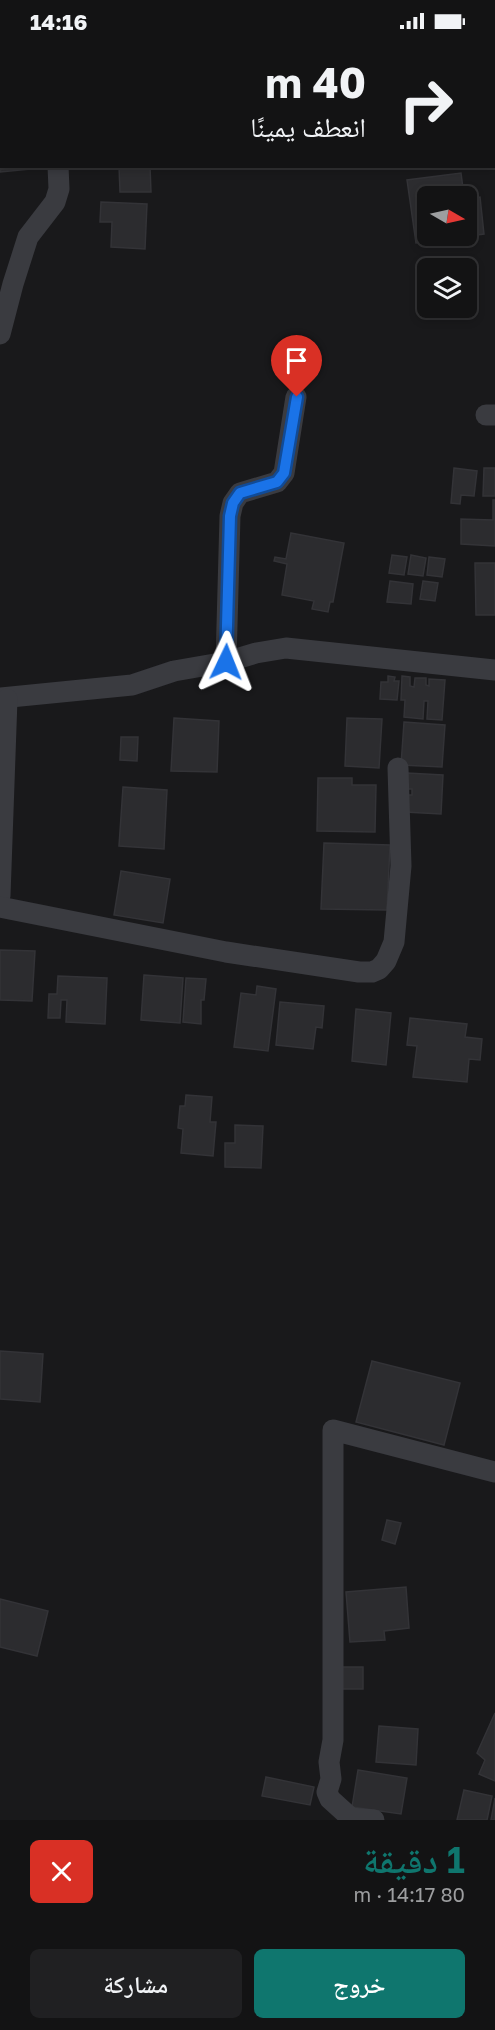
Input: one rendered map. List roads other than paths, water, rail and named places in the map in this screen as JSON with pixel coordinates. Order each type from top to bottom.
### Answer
[{"type":"street","points":[[0,334],[28,237],[55,202],[59,189],[58,168]]},
{"type":"street","points":[[226,662],[230,516],[233,503],[240,493],[277,482],[284,473],[297,397]]},
{"type":"street","points":[[0,896],[3,699],[132,685],[174,671],[286,648],[495,670]]},
{"type":"street","points":[[0,907],[226,952],[358,972],[372,972],[387,961],[394,942],[402,866],[398,768]]},
{"type":"street","points":[[374,1820],[351,1818],[330,1799],[327,1791],[331,1779],[329,1762],[333,1740],[333,1430],[495,1472]]}]
